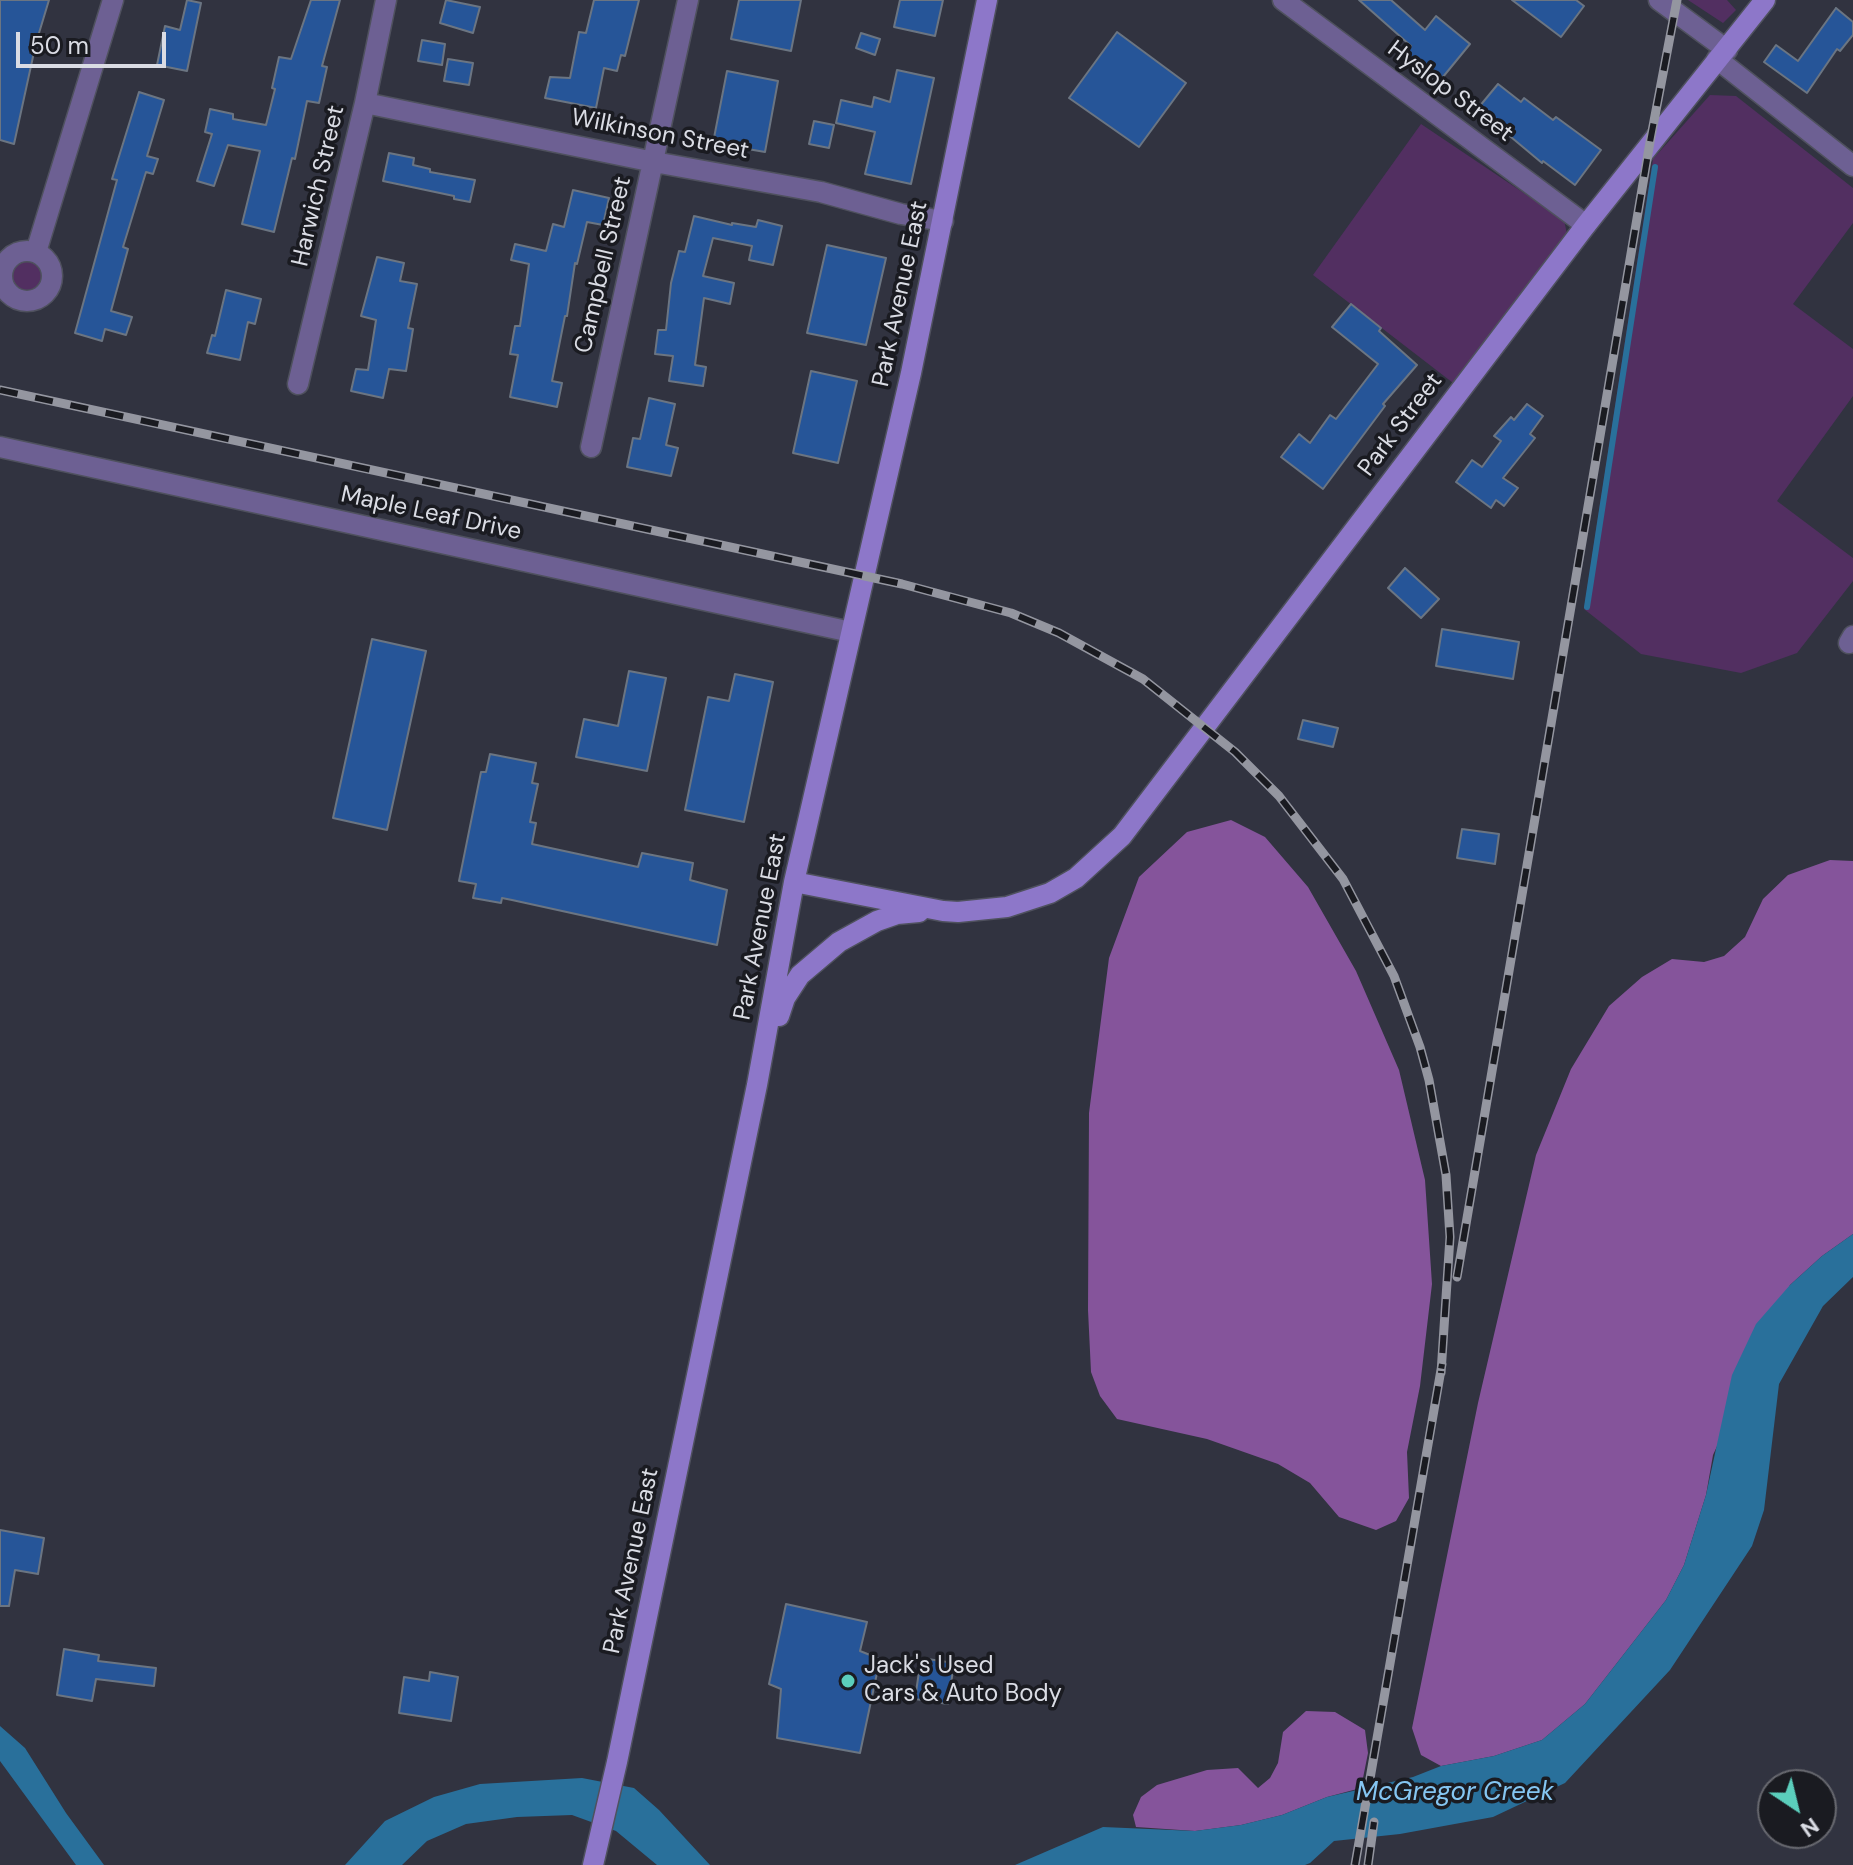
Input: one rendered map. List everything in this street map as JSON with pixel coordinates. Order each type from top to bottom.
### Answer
[{"type":"main road","name":"Park Avenue East","points":[[593,1865],[757,1085],[794,882],[943,221],[987,0]]},
{"type":"main road","name":"Park Street","points":[[943,911],[1007,907],[1050,893],[1076,878],[1122,836],[1586,225],[1765,0]]},
{"type":"main road","points":[[794,882],[943,911]]},
{"type":"main road","points":[[757,1085],[785,998],[800,975],[818,958],[877,921],[897,914],[943,911]]},
{"type":"street","points":[[36,252],[113,0]]},
{"type":"street","name":"Harwich Street","points":[[298,384],[365,103],[386,0]]},
{"type":"street","name":"Campbell Street","points":[[591,447],[688,0]]},
{"type":"street","name":"Hyslop Street","points":[[1283,0],[1586,225]]},
{"type":"street","points":[[1659,0],[1853,166]]},
{"type":"street","name":"Wilkinson Street","points":[[365,103],[654,162],[821,192],[901,214],[943,221]]},
{"type":"street","name":"Maple Leaf Drive","points":[[0,447],[851,632]]},
{"type":"shaded area","points":[[1688,0],[1727,0],[1736,10],[1723,23]]},
{"type":"shaded area","points":[[1710,95],[1736,96],[1853,188],[1853,223],[1793,304],[1853,349],[1853,396],[1777,501],[1853,558],[1853,581],[1797,653],[1741,673],[1641,654],[1584,609],[1653,159]]},
{"type":"shaded area","points":[[1421,124],[1564,220],[1567,234],[1457,386],[1313,275]]},
{"type":"shaded area","points":[[27,262],[37,266],[41,276],[37,286],[27,290],[17,286],[13,276],[17,266]]},
{"type":"shaded area","points":[[1231,820],[1265,837],[1308,887],[1356,971],[1399,1070],[1425,1180],[1432,1284],[1420,1386],[1407,1452],[1409,1498],[1396,1521],[1376,1530],[1339,1517],[1310,1483],[1278,1464],[1207,1439],[1117,1419],[1100,1396],[1091,1372],[1088,1310],[1089,1113],[1109,958],[1139,877],[1187,832]]},
{"type":"shaded area","points":[[1830,860],[1853,861],[1853,1234],[1822,1256],[1790,1285],[1713,1455],[1706,1495],[1684,1565],[1666,1600],[1585,1704],[1542,1740],[1494,1756],[1441,1766],[1421,1755],[1412,1728],[1478,1403],[1536,1155],[1571,1069],[1609,1006],[1642,977],[1672,959],[1704,962],[1724,956],[1745,937],[1763,899],[1788,875]]},
{"type":"shaded area","points":[[1306,1711],[1335,1712],[1365,1730],[1368,1753],[1361,1788],[1327,1797],[1282,1815],[1241,1825],[1195,1831],[1136,1827],[1133,1815],[1141,1797],[1157,1785],[1207,1770],[1238,1768],[1258,1788],[1270,1778],[1278,1763],[1283,1732]]},
{"type":"water","name":"McGregor Creek","points":[[1853,1234],[1853,1277],[1823,1306],[1779,1384],[1764,1510],[1752,1546],[1670,1670],[1565,1783],[1493,1817],[1400,1834],[1334,1841],[1305,1865],[1015,1865],[1103,1827],[1195,1831],[1241,1825],[1282,1815],[1327,1797],[1413,1777],[1441,1766],[1494,1756],[1542,1740],[1585,1704],[1666,1600],[1684,1565],[1706,1495],[1732,1375],[1756,1324],[1790,1285],[1822,1256]]},
{"type":"water","points":[[0,1726],[25,1748],[104,1865],[76,1865],[0,1761]]},
{"type":"water","points":[[582,1778],[634,1788],[710,1865],[657,1865],[616,1831],[572,1815],[517,1817],[466,1824],[427,1841],[402,1865],[345,1865],[385,1821],[434,1797],[480,1784]]},
{"type":"building","points":[[0,0],[49,0],[36,43],[14,144],[0,140]]},
{"type":"building","points":[[187,0],[201,3],[187,71],[157,65],[165,26],[180,30]]},
{"type":"building","points":[[311,0],[340,0],[322,66],[327,67],[319,103],[307,101],[295,159],[292,158],[274,232],[242,224],[260,151],[228,145],[214,186],[197,181],[212,134],[205,132],[210,109],[233,114],[233,119],[266,125],[279,57],[291,59]]},
{"type":"building","points":[[446,0],[480,7],[473,33],[440,23]]},
{"type":"building","points":[[594,0],[639,0],[625,56],[621,55],[617,71],[604,68],[596,108],[545,98],[550,77],[570,78],[579,32],[586,33]]},
{"type":"building","points":[[739,0],[801,0],[791,51],[731,39]]},
{"type":"building","points":[[900,0],[943,0],[935,36],[894,27]]},
{"type":"building","points":[[1359,0],[1391,0],[1425,30],[1436,16],[1470,44],[1438,83],[1406,53],[1411,46]]},
{"type":"building","points":[[1512,0],[1576,0],[1584,6],[1561,37]]},
{"type":"building","points":[[1836,8],[1853,22],[1853,35],[1840,51],[1837,49],[1807,93],[1764,62],[1776,45],[1798,61]]},
{"type":"building","points":[[1117,32],[1186,83],[1139,147],[1069,98]]},
{"type":"building","points":[[861,33],[880,39],[875,55],[856,48]]},
{"type":"building","points":[[422,40],[445,44],[442,65],[418,61]]},
{"type":"building","points":[[448,59],[473,63],[469,85],[444,81]]},
{"type":"building","points":[[897,70],[934,78],[911,184],[865,174],[875,132],[836,123],[841,100],[872,107],[874,97],[890,102]]},
{"type":"building","points":[[727,71],[778,81],[765,152],[713,143]]},
{"type":"building","points":[[1498,84],[1521,102],[1524,98],[1553,120],[1556,117],[1601,150],[1575,185],[1542,163],[1493,122],[1490,126],[1474,113]]},
{"type":"building","points":[[139,92],[164,100],[147,156],[158,159],[153,174],[146,172],[123,247],[128,249],[111,311],[132,317],[126,335],[105,329],[102,341],[75,333],[117,180],[112,179]]},
{"type":"building","points":[[814,121],[834,125],[829,148],[809,144]]},
{"type":"building","points":[[389,153],[414,158],[413,165],[430,169],[430,172],[475,180],[470,202],[383,181]]},
{"type":"building","points":[[573,190],[609,198],[603,225],[587,222],[575,263],[552,381],[562,383],[557,407],[510,397],[518,355],[510,354],[515,326],[520,326],[529,264],[511,260],[515,244],[546,251],[553,224],[564,227]]},
{"type":"building","points":[[694,216],[732,225],[756,227],[758,220],[782,226],[773,265],[749,260],[752,246],[713,238],[703,276],[734,283],[730,304],[704,298],[695,365],[706,367],[703,386],[669,381],[673,356],[655,354],[658,330],[666,330],[671,283],[679,251],[685,252]]},
{"type":"building","points":[[827,245],[886,258],[866,345],[807,333]]},
{"type":"building","points":[[377,257],[404,263],[400,281],[417,284],[408,328],[413,329],[406,371],[389,369],[383,398],[351,391],[356,369],[368,370],[376,320],[361,316]]},
{"type":"building","points":[[226,290],[261,299],[255,324],[248,322],[240,360],[207,353],[212,335],[215,336]]},
{"type":"building","points":[[1351,304],[1381,328],[1379,331],[1417,365],[1383,404],[1385,406],[1323,489],[1281,457],[1299,434],[1310,443],[1330,415],[1336,419],[1378,364],[1332,327]]},
{"type":"building","points":[[811,371],[857,381],[838,463],[793,453]]},
{"type":"building","points":[[649,398],[675,404],[666,445],[678,448],[671,476],[627,467],[633,438],[640,439]]},
{"type":"building","points":[[1527,404],[1543,416],[1530,434],[1535,438],[1503,478],[1518,488],[1504,506],[1496,500],[1491,508],[1456,482],[1472,460],[1482,467],[1501,441],[1494,436],[1511,417],[1514,420]]},
{"type":"building","points":[[1405,568],[1439,599],[1421,618],[1388,588]]},
{"type":"building","points":[[1442,629],[1519,642],[1513,679],[1436,666]]},
{"type":"building","points":[[372,639],[426,651],[387,830],[333,818]]},
{"type":"building","points":[[629,671],[666,678],[647,771],[576,757],[584,719],[618,726]]},
{"type":"building","points":[[735,674],[773,682],[744,822],[685,810],[708,697],[729,701]]},
{"type":"building","points":[[1303,720],[1338,728],[1333,747],[1298,739]]},
{"type":"building","points":[[490,754],[536,763],[532,783],[538,784],[530,822],[536,823],[532,844],[638,867],[642,853],[693,863],[690,880],[727,890],[717,945],[502,898],[501,903],[473,898],[476,884],[459,881],[481,772],[486,772]]},
{"type":"building","points":[[1462,829],[1499,834],[1495,864],[1457,858]]},
{"type":"building","points":[[0,1530],[44,1538],[38,1574],[15,1570],[9,1606],[0,1606]]},
{"type":"building","points":[[786,1604],[867,1622],[860,1651],[880,1659],[860,1753],[777,1738],[781,1689],[769,1684]]},
{"type":"building","points":[[64,1649],[99,1655],[98,1661],[156,1668],[154,1686],[96,1679],[92,1701],[57,1695]]},
{"type":"building","points":[[921,1658],[954,1663],[948,1704],[915,1699]]},
{"type":"building","points":[[430,1672],[458,1677],[451,1721],[399,1713],[404,1677],[429,1681]]},
{"type":"waterway","points":[[1587,607],[1655,167]]},
{"type":"railway","points":[[1457,1277],[1650,142],[1677,0]]},
{"type":"railway","points":[[0,390],[902,584],[1011,613],[1059,633],[1143,679],[1235,752],[1279,796],[1343,879],[1394,976],[1429,1080],[1446,1175],[1450,1237],[1441,1373]]},
{"type":"railway","points":[[1355,1865],[1442,1364]]},
{"type":"railway","points":[[1368,1865],[1374,1822]]},
{"type":"place","name":"Jack's Used Cars & Auto Body","points":[[848,1681]]}]
